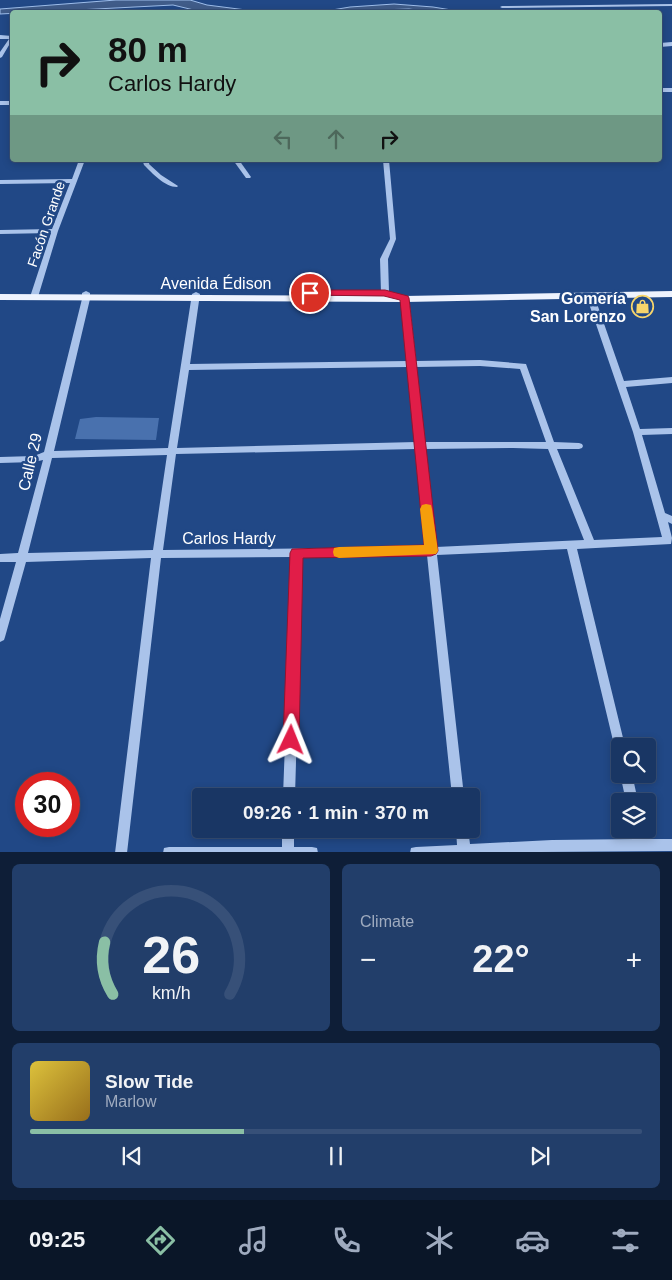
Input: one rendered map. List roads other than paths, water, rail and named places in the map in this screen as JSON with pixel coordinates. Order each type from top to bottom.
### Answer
[{"type":"main road","name":"Avenida Édison","points":[[196,297],[672,290]]},
{"type":"main road","name":"Avenida Édison","points":[[0,292],[86,296],[404,298],[672,294]]},
{"type":"main road","name":"Avenida Édison","points":[[0,298],[35,295]]},
{"type":"street","points":[[570,0],[573,6]]},
{"type":"street","points":[[502,7],[672,6]]},
{"type":"street","points":[[0,56],[10,40]]},
{"type":"street","name":"Facón Grande","points":[[35,295],[55,231],[81,162]]},
{"type":"street","points":[[146,162],[146,164],[159,176],[175,186]]},
{"type":"street","points":[[237,162],[248,177]]},
{"type":"street","points":[[386,162],[392,239],[384,258],[385,293],[404,298],[457,788]]},
{"type":"street","points":[[0,182],[74,181]]},
{"type":"street","points":[[0,232],[55,231]]},
{"type":"street","name":"Calle 29","points":[[0,637],[24,558],[86,296]]},
{"type":"street","points":[[590,296],[636,432],[661,516],[672,520]]},
{"type":"street","points":[[121,852],[157,554],[196,297]]},
{"type":"street","points":[[186,367],[480,363],[523,366],[551,446],[590,543]]},
{"type":"street","points":[[620,384],[672,380]]},
{"type":"street","points":[[636,432],[672,430]]},
{"type":"street","points":[[0,460],[34,459],[47,455],[173,451],[419,446],[579,446]]},
{"type":"street","name":"Carlos Hardy","points":[[0,558],[431,551],[668,541],[661,516]]},
{"type":"street","points":[[571,544],[617,738]]},
{"type":"street","points":[[289,788],[297,553]]},
{"type":"street","points":[[288,838],[288,851]]},
{"type":"street","points":[[463,838],[464,851]]},
{"type":"street","points":[[641,838],[643,845]]},
{"type":"street","points":[[416,852],[672,845]]},
{"type":"street","points":[[169,852],[312,852]]},
{"type":"water","points":[[116,0],[190,0],[207,5],[246,10],[194,10],[173,5],[77,10],[10,10],[10,13],[0,14],[0,9]]},
{"type":"water","points":[[394,4],[452,10],[332,10]]},
{"type":"place","name":"Gomería San Lorenzo","points":[[642,307]]}]
